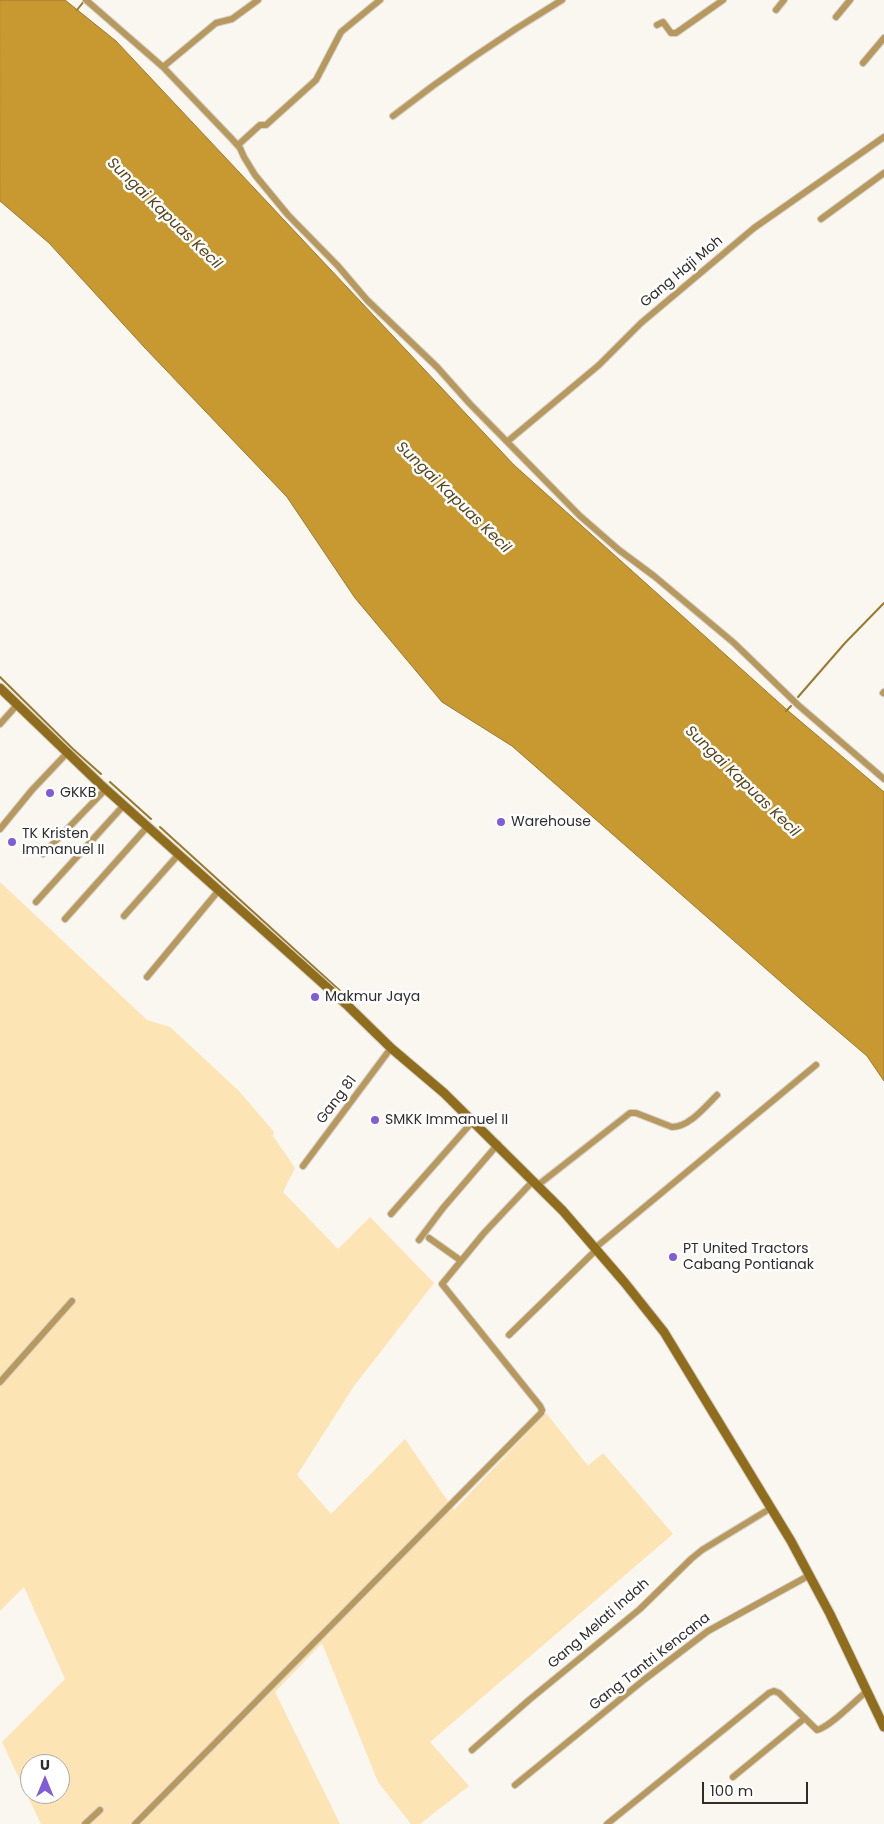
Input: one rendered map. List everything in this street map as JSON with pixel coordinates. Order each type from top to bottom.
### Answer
[{"type":"main road","points":[[0,688],[106,789],[391,1048],[444,1093],[498,1144],[563,1211],[596,1249],[664,1332],[771,1508],[810,1575],[884,1727]]},
{"type":"street","points":[[86,0],[163,67],[238,145],[255,175],[288,215],[338,266],[367,300],[437,367],[470,404],[598,532],[734,642],[798,705],[884,779]]},
{"type":"street","points":[[163,67],[216,23],[232,19],[258,0]]},
{"type":"street","points":[[238,145],[260,125],[266,125],[316,80],[341,32],[380,0]]},
{"type":"street","points":[[394,116],[422,93],[510,32],[562,0]]},
{"type":"street","points":[[658,25],[663,22],[671,32],[676,33],[723,0]]},
{"type":"street","points":[[776,10],[784,0]]},
{"type":"street","points":[[836,17],[850,0]]},
{"type":"street","points":[[863,63],[884,38]]},
{"type":"street","name":"Gang Haji Moh","points":[[508,441],[599,365],[641,323],[760,224],[884,137]]},
{"type":"street","points":[[821,219],[884,173]]},
{"type":"street","points":[[0,724],[17,705]]},
{"type":"street","points":[[0,829],[32,790],[68,752]]},
{"type":"street","points":[[43,854],[106,789]]},
{"type":"street","points":[[36,902],[124,804]]},
{"type":"street","points":[[65,919],[148,826]]},
{"type":"street","points":[[124,916],[179,854]]},
{"type":"street","points":[[147,977],[218,890]]},
{"type":"street","name":"Gang 81","points":[[302,1166],[391,1048]]},
{"type":"street","points":[[509,1334],[596,1249],[816,1064]]},
{"type":"street","points":[[135,1824],[541,1413],[540,1406],[442,1284],[460,1260],[536,1183],[630,1114],[636,1113],[676,1127],[701,1111],[716,1095]]},
{"type":"street","points":[[391,1214],[473,1121]]},
{"type":"street","points":[[419,1240],[443,1208],[498,1144]]},
{"type":"street","points":[[429,1238],[460,1260]]},
{"type":"street","points":[[0,1382],[72,1301]]},
{"type":"street","name":"Gang Melati Indah","points":[[472,1750],[529,1700],[640,1609],[702,1550],[771,1508]]},
{"type":"street","name":"Gang Tantri Kencana","points":[[515,1784],[645,1679],[708,1631],[810,1575]]},
{"type":"street","points":[[607,1824],[770,1693],[777,1692],[814,1729],[819,1730],[867,1691]]},
{"type":"street","points":[[733,1777],[805,1718]]},
{"type":"street","points":[[85,1824],[100,1810]]},
{"type":"shaded area","points":[[0,882],[147,1020],[170,1027],[239,1091],[274,1132],[273,1136],[295,1168],[283,1192],[338,1249],[370,1217],[434,1283],[354,1386],[297,1475],[331,1514],[405,1439],[454,1510],[546,1413],[588,1466],[603,1453],[673,1534],[430,1742],[469,1786],[420,1824],[411,1824],[378,1782],[322,1643],[275,1692],[340,1824],[41,1824],[31,1804],[70,1804],[70,1754],[20,1754],[20,1780],[2,1742],[65,1679],[24,1587],[0,1611]]},
{"type":"water","name":"Sungai Kapuas Kecil","points":[[0,0],[65,0],[116,41],[514,465],[786,709],[884,792],[884,1081],[867,1056],[512,746],[442,702],[355,598],[287,497],[145,348],[49,243],[0,201]]},
{"type":"waterway","points":[[77,10],[85,0]]},
{"type":"waterway","points":[[798,697],[845,643],[884,603]]},
{"type":"waterway","points":[[0,677],[101,774]]},
{"type":"waterway","points":[[786,711],[791,706]]},
{"type":"waterway","points":[[110,782],[151,819]]},
{"type":"waterway","points":[[160,827],[348,998]]},
{"type":"place","name":"GKKB","points":[[50,793]]},
{"type":"place","name":"Warehouse","points":[[501,822]]},
{"type":"place","name":"TK Kristen Immanuel II","points":[[12,842]]},
{"type":"place","name":"Makmur Jaya","points":[[315,997]]},
{"type":"place","name":"SMKK Immanuel II","points":[[375,1120]]},
{"type":"place","name":"PT United Tractors Cabang Pontianak","points":[[673,1257]]}]
